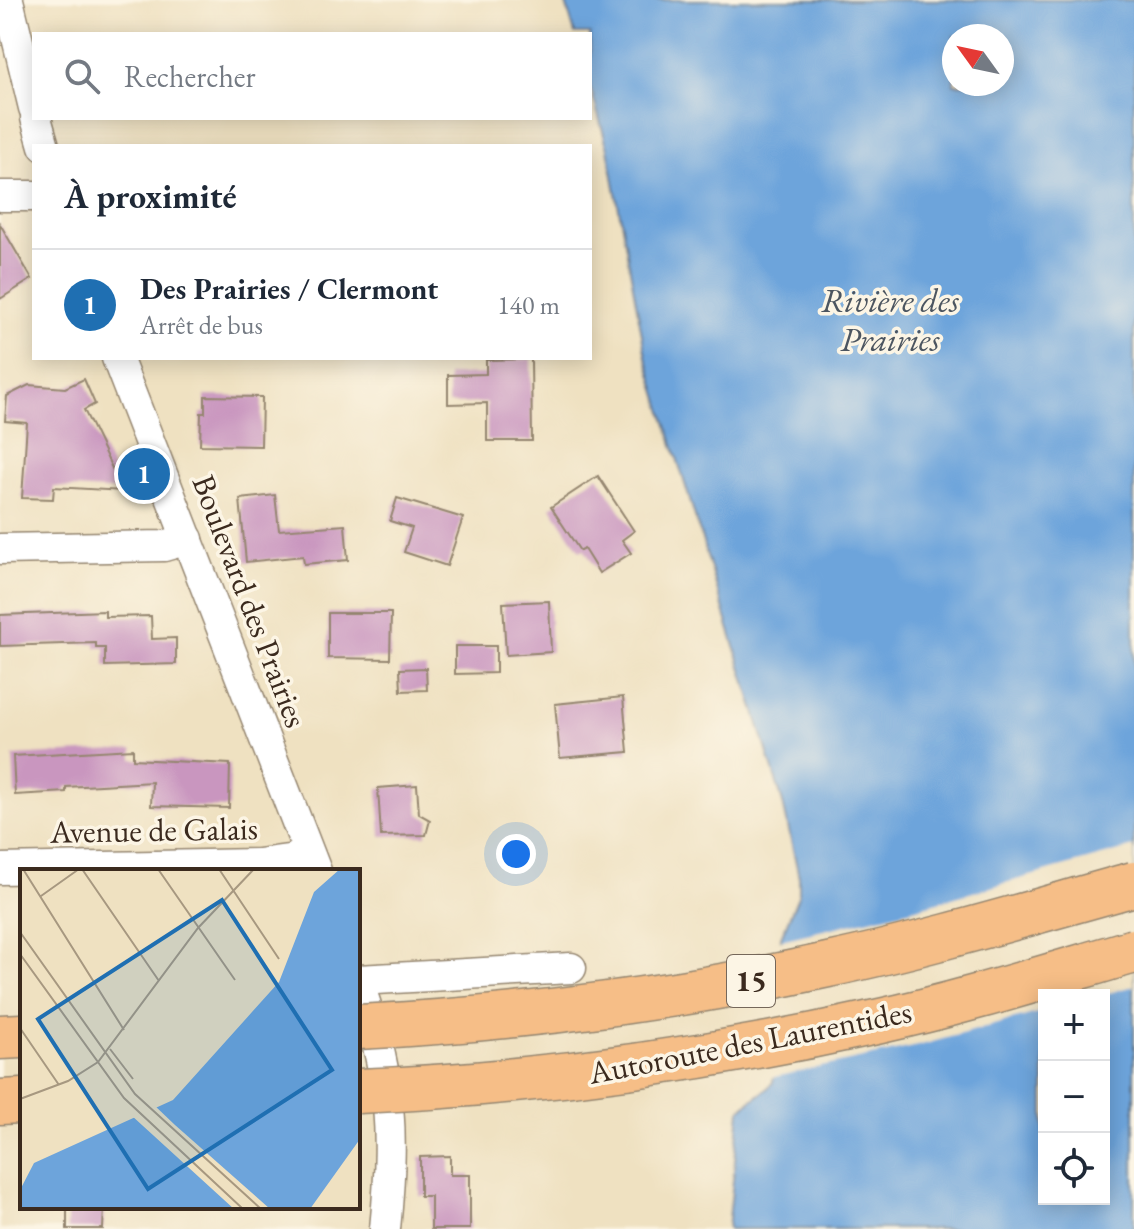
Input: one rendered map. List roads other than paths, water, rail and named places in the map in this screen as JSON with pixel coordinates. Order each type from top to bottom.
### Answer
[{"type":"highway","name":"Autoroute des Laurentides","points":[[360,1027],[560,1011],[741,983],[887,951],[1134,884]]},
{"type":"highway","name":"Autoroute des Laurentides","points":[[360,1091],[543,1079],[738,1050],[879,1021],[1134,951]]},
{"type":"highway","points":[[0,1037],[20,1036]]},
{"type":"highway","points":[[0,1102],[20,1101]]},
{"type":"street","points":[[8,0],[32,100]]},
{"type":"street","points":[[37,120],[43,144]]},
{"type":"street","points":[[0,196],[32,196]]},
{"type":"street","name":"Boulevard des Prairies","points":[[118,360],[313,864]]},
{"type":"street","points":[[0,549],[164,546],[188,539]]},
{"type":"street","name":"Avenue de Galais","points":[[0,869],[313,864]]},
{"type":"street","points":[[360,980],[571,968]]},
{"type":"street","points":[[360,987],[379,1054],[388,1103],[389,1162],[385,1229]]},
{"type":"water","name":"Rivière des Prairies","points":[[565,0],[1134,0],[1134,1229],[728,1229],[740,1111],[773,1082],[781,937],[799,894],[799,877],[783,803],[646,357],[608,149],[592,93],[592,32],[574,32]]},
{"type":"place","name":"Des Prairies / Clermont","points":[[144,474]]}]
